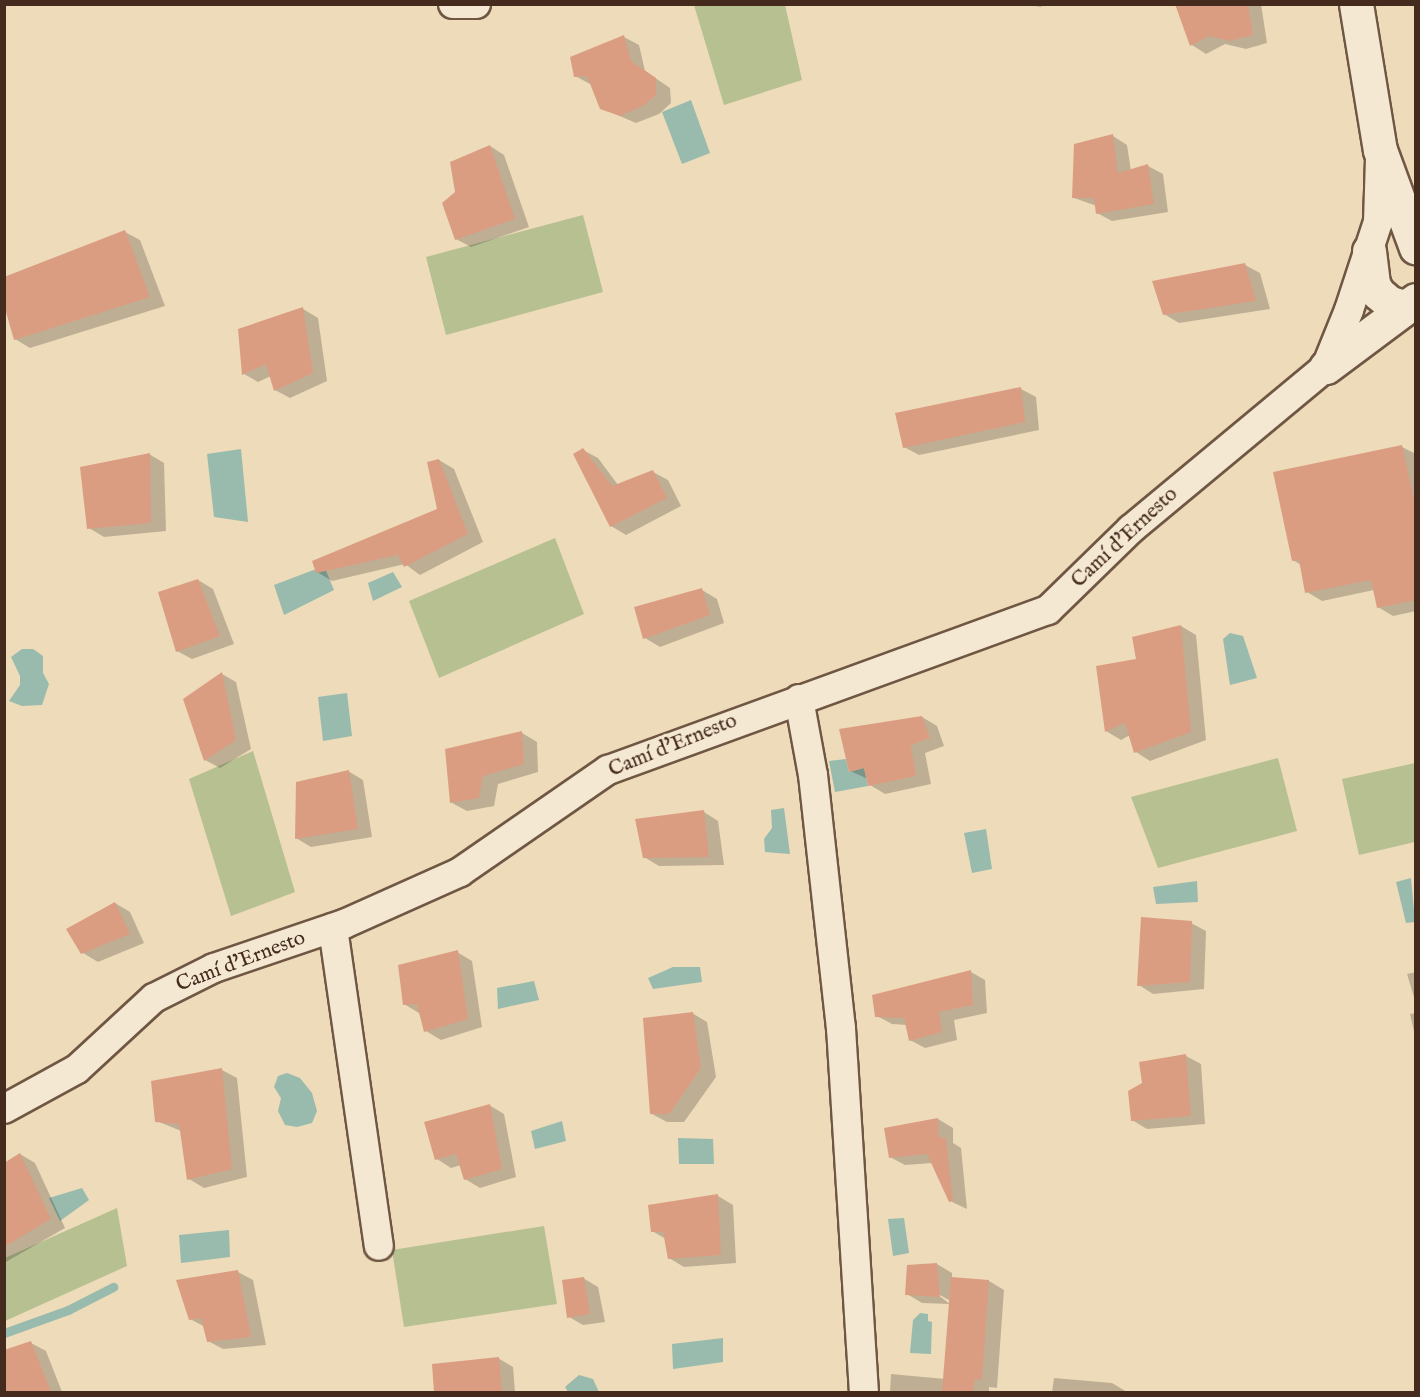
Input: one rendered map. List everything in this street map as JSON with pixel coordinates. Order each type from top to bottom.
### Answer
[{"type":"street","points":[[453,4],[476,4]]},
{"type":"street","points":[[1326,367],[1369,251],[1380,203],[1380,150],[1356,4]]},
{"type":"street","points":[[1380,150],[1416,248]]},
{"type":"street","points":[[1369,251],[1373,284],[1378,293],[1390,303],[1410,304]]},
{"type":"street","points":[[1326,367],[1410,304]]},
{"type":"street","name":"Camí d'Ernesto","points":[[4,1109],[77,1069],[154,998],[214,968],[333,928],[460,872],[608,770],[1048,610],[1131,529],[1326,367]]},
{"type":"street","points":[[799,699],[813,774],[841,1028],[864,1392]]},
{"type":"street","points":[[333,928],[379,1246]]},
{"type":"green space","points":[[694,5],[785,5],[802,80],[724,105]]},
{"type":"green space","points":[[583,215],[603,292],[446,335],[426,257]]},
{"type":"green space","points":[[555,538],[584,614],[439,678],[409,601]]},
{"type":"green space","points":[[253,751],[295,892],[231,916],[189,779]]},
{"type":"green space","points":[[1278,758],[1297,831],[1158,868],[1131,797]]},
{"type":"green space","points":[[1415,763],[1415,842],[1359,855],[1342,779]]},
{"type":"green space","points":[[117,1208],[127,1266],[5,1321],[5,1258]]},
{"type":"green space","points":[[544,1226],[557,1304],[404,1327],[392,1250]]},
{"type":"shaded area","points":[[691,100],[710,153],[682,164],[662,112]]},
{"type":"shaded area","points":[[241,449],[248,522],[214,517],[207,454]]},
{"type":"shaded area","points":[[324,566],[334,590],[284,615],[274,585]]},
{"type":"shaded area","points":[[393,572],[402,587],[373,601],[368,583]]},
{"type":"shaded area","points":[[1230,633],[1243,636],[1257,678],[1230,685],[1223,639]]},
{"type":"shaded area","points":[[22,649],[33,649],[43,656],[43,673],[49,684],[42,705],[22,706],[9,701],[20,685],[20,676],[11,657]]},
{"type":"shaded area","points":[[347,693],[352,736],[323,741],[318,697]]},
{"type":"shaded area","points":[[846,759],[849,772],[864,768],[868,786],[835,792],[829,761]]},
{"type":"shaded area","points":[[784,808],[790,854],[765,852],[764,839],[772,828],[771,810]]},
{"type":"shaded area","points":[[986,829],[992,869],[972,873],[964,833]]},
{"type":"shaded area","points":[[1411,878],[1415,922],[1406,923],[1396,882]]},
{"type":"shaded area","points":[[1197,881],[1198,902],[1156,904],[1153,887]]},
{"type":"shaded area","points":[[673,967],[700,967],[702,982],[653,989],[648,978]]},
{"type":"shaded area","points":[[534,981],[539,1000],[498,1009],[497,988]]},
{"type":"shaded area","points":[[287,1073],[300,1078],[312,1093],[317,1111],[312,1123],[297,1127],[285,1125],[278,1111],[281,1098],[274,1087],[278,1076]]},
{"type":"shaded area","points":[[562,1121],[566,1141],[535,1149],[531,1131]]},
{"type":"shaded area","points":[[678,1138],[713,1139],[714,1164],[679,1164]]},
{"type":"shaded area","points":[[82,1188],[89,1200],[60,1221],[49,1198]]},
{"type":"shaded area","points":[[904,1218],[909,1253],[893,1256],[888,1219]]},
{"type":"shaded area","points":[[229,1230],[230,1257],[181,1263],[179,1235]]},
{"type":"shaded area","points":[[920,1313],[928,1314],[928,1321],[932,1322],[931,1354],[910,1353],[913,1320]]},
{"type":"shaded area","points":[[723,1338],[723,1362],[673,1369],[672,1344]]},
{"type":"shaded area","points":[[579,1375],[593,1379],[599,1392],[568,1392],[565,1387]]},
{"type":"building","points":[[1175,4],[1248,4],[1253,35],[1230,41],[1209,36],[1190,46]]},
{"type":"building","points":[[624,35],[631,61],[656,78],[656,95],[643,106],[620,116],[600,109],[587,76],[574,77],[570,57]]},
{"type":"building","points":[[1113,134],[1118,173],[1148,164],[1154,204],[1096,214],[1094,198],[1072,198],[1074,144]]},
{"type":"building","points":[[490,145],[515,219],[455,240],[442,203],[455,192],[450,162]]},
{"type":"building","points":[[125,230],[150,297],[14,340],[4,305],[4,277]]},
{"type":"building","points":[[1245,263],[1256,301],[1163,315],[1152,281]]},
{"type":"building","points":[[303,307],[313,373],[274,391],[266,364],[242,375],[238,329]]},
{"type":"building","points":[[1021,387],[1025,422],[903,448],[895,413]]},
{"type":"building","points":[[1402,445],[1416,508],[1416,600],[1377,608],[1371,580],[1305,593],[1299,560],[1292,561],[1273,472]]},
{"type":"building","points":[[583,448],[612,486],[653,470],[667,498],[610,527],[573,454]]},
{"type":"building","points":[[150,453],[151,523],[87,529],[80,467]]},
{"type":"building","points":[[439,459],[468,534],[404,567],[398,555],[316,573],[312,561],[437,509],[427,462]]},
{"type":"building","points":[[198,579],[220,636],[176,652],[158,592]]},
{"type":"building","points":[[702,588],[710,615],[643,639],[634,607]]},
{"type":"building","points":[[1181,625],[1191,732],[1134,753],[1125,723],[1105,732],[1096,666],[1136,659],[1132,637]]},
{"type":"building","points":[[222,672],[236,740],[204,761],[183,699]]},
{"type":"building","points":[[922,716],[930,738],[911,745],[916,776],[868,786],[864,768],[849,772],[839,729]]},
{"type":"building","points":[[522,731],[524,764],[483,776],[479,798],[450,803],[445,749]]},
{"type":"building","points":[[349,770],[358,829],[295,839],[296,782]]},
{"type":"building","points":[[704,810],[709,857],[643,858],[635,819]]},
{"type":"building","points":[[115,902],[130,934],[81,954],[66,929]]},
{"type":"building","points":[[1141,917],[1192,921],[1190,982],[1137,986]]},
{"type":"building","points":[[458,950],[468,1019],[424,1032],[417,1004],[403,1005],[398,965]]},
{"type":"building","points":[[971,970],[973,1005],[939,1012],[942,1032],[909,1041],[904,1018],[875,1017],[872,995]]},
{"type":"building","points":[[693,1012],[701,1068],[669,1114],[650,1114],[643,1018]]},
{"type":"building","points":[[1186,1054],[1191,1116],[1131,1121],[1128,1091],[1142,1083],[1139,1062]]},
{"type":"building","points":[[222,1068],[232,1169],[187,1180],[179,1124],[155,1122],[151,1081]]},
{"type":"building","points":[[490,1104],[502,1169],[464,1180],[456,1154],[435,1160],[424,1122]]},
{"type":"building","points":[[938,1118],[939,1137],[946,1138],[953,1201],[949,1202],[927,1154],[889,1158],[884,1128]]},
{"type":"building","points":[[20,1153],[51,1219],[4,1247],[4,1163]]},
{"type":"building","points":[[718,1194],[721,1255],[668,1259],[663,1232],[651,1232],[648,1205]]},
{"type":"building","points":[[937,1263],[940,1297],[905,1295],[907,1265]]},
{"type":"building","points":[[238,1270],[251,1337],[207,1342],[201,1318],[189,1320],[176,1280]]},
{"type":"building","points":[[584,1277],[590,1314],[567,1318],[562,1280]]},
{"type":"building","points":[[951,1277],[989,1280],[982,1380],[975,1379],[973,1392],[942,1392]]},
{"type":"building","points":[[31,1341],[51,1392],[4,1392],[4,1350]]},
{"type":"building","points":[[499,1357],[502,1392],[434,1392],[432,1364]]},
{"type":"waterway","points":[[4,1333],[68,1310],[113,1287]]}]
